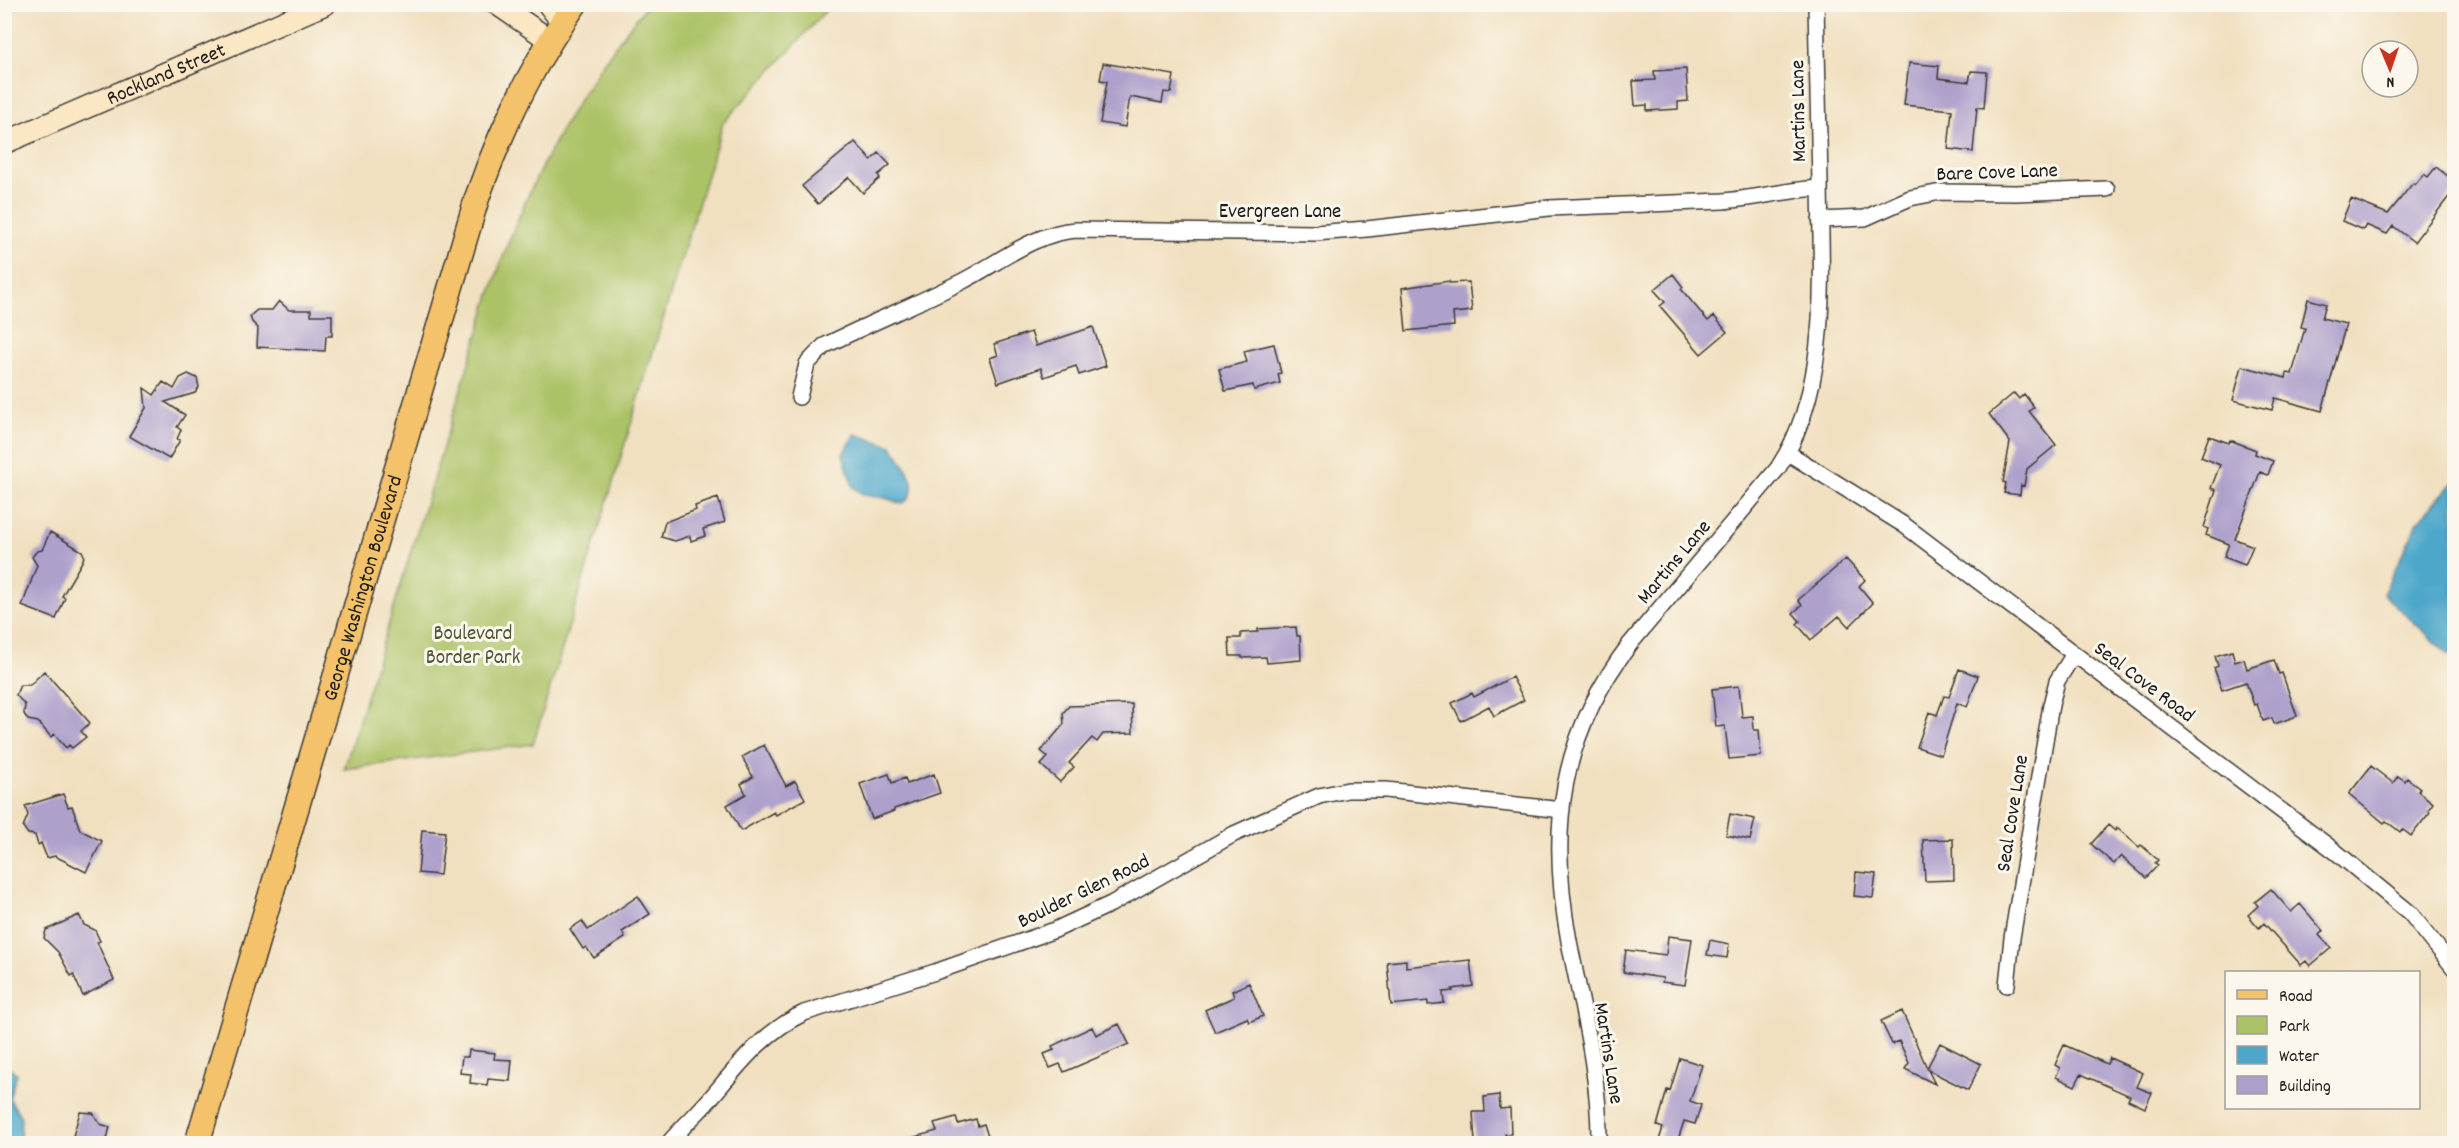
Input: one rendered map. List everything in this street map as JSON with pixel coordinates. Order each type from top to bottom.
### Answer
[{"type":"main road","name":"Rockland Street","points":[[4,143],[325,4]]},
{"type":"main road","points":[[497,4],[559,18]]},
{"type":"main road","name":"George Washington Boulevard","points":[[197,1143],[477,198],[500,137],[559,18]]},
{"type":"street","name":"Martins Lane","points":[[1599,1143],[1595,1069],[1562,891],[1562,810],[1567,770],[1576,739],[1591,704],[1606,679],[1630,644],[1760,491],[1788,453],[1804,418],[1814,374],[1819,307],[1820,188],[1816,4]]},
{"type":"street","name":"Evergreen Lane","points":[[799,397],[807,364],[824,346],[962,281],[1038,239],[1056,232],[1076,230],[1340,232],[1539,209],[1743,200],[1789,190],[1820,188]]},
{"type":"street","name":"Bare Cove Lane","points":[[1820,220],[1865,218],[1910,198],[1941,192],[2041,193],[2107,189]]},
{"type":"street","name":"Seal Cove Road","points":[[1788,453],[1904,525],[2397,901],[2421,925],[2454,968]]},
{"type":"street","name":"Seal Cove Lane","points":[[2007,985],[2012,938],[2051,705],[2057,681],[2074,654]]},
{"type":"street","name":"Boulder Glen Road","points":[[668,1143],[708,1102],[748,1053],[785,1022],[804,1013],[945,969],[1055,930],[1111,904],[1234,834],[1309,800],[1333,793],[1368,789],[1562,810]]},
{"type":"green space","name":"Boulevard Border Park","points":[[647,5],[831,5],[723,123],[533,744],[344,769],[489,298],[518,219],[574,107],[621,38]]},
{"type":"water","points":[[855,434],[892,446],[906,468],[912,483],[909,498],[902,504],[885,498],[864,495],[853,487],[843,454]]},
{"type":"water","points":[[2454,481],[2454,659],[2383,594],[2418,522]]},
{"type":"water","points":[[4,1063],[17,1074],[9,1098],[21,1117],[20,1143],[5,1143]]},
{"type":"building","points":[[1103,63],[1174,75],[1171,93],[1164,92],[1162,103],[1130,97],[1125,127],[1100,123],[1107,81],[1100,80]]},
{"type":"building","points":[[1909,63],[1939,66],[1938,78],[1969,82],[1971,71],[1987,72],[1984,108],[1977,107],[1973,152],[1948,149],[1952,110],[1904,105]]},
{"type":"building","points":[[1686,69],[1688,101],[1678,102],[1678,109],[1647,111],[1647,105],[1635,106],[1633,81],[1655,80],[1654,71]]},
{"type":"building","points":[[855,142],[871,160],[879,153],[890,165],[878,175],[880,178],[863,193],[849,177],[818,204],[802,186]]},
{"type":"building","points":[[2436,167],[2454,181],[2454,190],[2414,242],[2393,226],[2387,234],[2366,225],[2363,230],[2342,221],[2351,199],[2388,214],[2413,183],[2415,185],[2424,174],[2428,177]]},
{"type":"building","points":[[1673,274],[1683,287],[1681,289],[1708,321],[1714,316],[1727,332],[1701,354],[1660,306],[1665,302],[1654,290]]},
{"type":"building","points":[[1449,281],[1449,283],[1469,282],[1472,311],[1453,313],[1454,326],[1406,331],[1402,288]]},
{"type":"building","points":[[2308,299],[2326,304],[2322,318],[2346,324],[2322,411],[2275,398],[2272,410],[2233,400],[2242,366],[2286,378],[2287,373],[2292,374],[2305,328],[2301,327]]},
{"type":"building","points":[[279,301],[289,310],[311,310],[311,315],[332,315],[332,336],[326,336],[325,351],[257,347],[258,328],[250,316],[257,310],[272,310]]},
{"type":"building","points":[[1093,327],[1106,366],[1079,375],[1076,366],[1044,377],[1041,368],[998,383],[990,358],[998,355],[994,344],[1031,332],[1036,346]]},
{"type":"building","points":[[1274,344],[1281,373],[1278,374],[1280,383],[1254,390],[1253,385],[1225,391],[1219,369],[1247,362],[1244,351]]},
{"type":"building","points":[[188,374],[197,378],[199,387],[195,393],[165,402],[185,415],[177,427],[181,430],[177,439],[180,440],[169,459],[129,436],[146,408],[144,388],[154,395],[163,382],[174,389],[180,378]]},
{"type":"building","points":[[2014,393],[2019,399],[2024,394],[2034,407],[2029,411],[2056,445],[2027,469],[2020,495],[2004,493],[2006,483],[2003,482],[2010,442],[1989,414]]},
{"type":"building","points":[[2209,436],[2229,443],[2230,440],[2256,450],[2255,454],[2273,461],[2268,475],[2260,472],[2235,539],[2253,546],[2245,565],[2224,557],[2229,544],[2206,535],[2208,529],[2204,527],[2216,490],[2211,488],[2220,465],[2201,457]]},
{"type":"building","points":[[718,498],[725,522],[703,529],[705,536],[691,541],[690,536],[675,541],[661,537],[665,522],[696,510],[695,506]]},
{"type":"building","points":[[50,532],[82,551],[84,555],[62,596],[65,598],[56,619],[22,606],[37,565],[32,557],[37,551],[42,550]]},
{"type":"building","points":[[1846,559],[1865,580],[1859,586],[1873,603],[1849,627],[1839,616],[1811,640],[1797,624],[1800,621],[1793,613],[1802,605],[1798,600]]},
{"type":"building","points":[[1296,627],[1297,636],[1300,636],[1301,660],[1267,663],[1266,657],[1230,656],[1229,638],[1241,638],[1241,633],[1258,632],[1258,629]]},
{"type":"building","points":[[2232,651],[2235,662],[2244,659],[2247,669],[2274,660],[2279,674],[2282,673],[2297,716],[2274,724],[2272,718],[2263,721],[2257,704],[2254,705],[2246,682],[2222,690],[2214,668],[2218,666],[2215,656]]},
{"type":"building","points":[[1959,669],[1978,676],[1967,707],[1957,703],[1941,755],[1917,747],[1929,712],[1937,715],[1944,696],[1949,697]]},
{"type":"building","points":[[44,671],[90,723],[81,731],[86,737],[72,748],[69,745],[66,748],[54,734],[51,737],[38,722],[28,720],[24,714],[25,705],[16,695],[20,685],[30,685]]},
{"type":"building","points":[[1512,677],[1524,700],[1494,716],[1489,706],[1461,721],[1452,703],[1472,693],[1474,697]]},
{"type":"building","points":[[1739,686],[1742,717],[1753,716],[1754,730],[1759,730],[1761,756],[1729,759],[1725,726],[1716,727],[1712,689]]},
{"type":"building","points":[[1132,704],[1133,733],[1103,734],[1097,742],[1092,738],[1069,763],[1074,767],[1060,782],[1041,765],[1048,757],[1041,751],[1064,724],[1063,713],[1069,706]]},
{"type":"building","points":[[764,745],[786,786],[795,781],[805,799],[776,815],[774,812],[741,831],[727,805],[746,794],[741,784],[753,777],[742,757]]},
{"type":"building","points":[[2371,766],[2393,783],[2398,776],[2405,781],[2407,778],[2420,788],[2418,791],[2433,803],[2428,810],[2430,812],[2411,836],[2402,829],[2400,832],[2386,821],[2384,823],[2349,794]]},
{"type":"building","points":[[889,774],[892,783],[905,778],[907,784],[934,774],[940,793],[872,819],[860,784]]},
{"type":"building","points":[[63,794],[68,807],[72,806],[80,830],[102,841],[86,872],[55,856],[47,858],[41,843],[38,845],[35,835],[28,834],[23,827],[28,815],[25,806]]},
{"type":"building","points":[[1730,814],[1755,819],[1750,840],[1726,835]]},
{"type":"building","points":[[2108,825],[2115,831],[2117,828],[2158,860],[2155,863],[2158,865],[2146,878],[2121,856],[2114,864],[2091,844]]},
{"type":"building","points":[[422,830],[445,832],[440,875],[418,873]]},
{"type":"building","points":[[1953,839],[1954,880],[1925,881],[1923,840]]},
{"type":"building","points":[[1856,872],[1876,874],[1873,898],[1854,896]]},
{"type":"building","points":[[2271,889],[2291,912],[2300,904],[2323,931],[2319,935],[2331,948],[2310,966],[2306,961],[2301,965],[2264,923],[2259,928],[2248,915],[2258,906],[2255,902]]},
{"type":"building","points":[[638,896],[650,914],[622,932],[625,938],[594,958],[586,947],[583,949],[570,929],[582,921],[588,930]]},
{"type":"building","points":[[79,915],[84,925],[95,930],[100,941],[97,942],[114,980],[83,996],[73,974],[71,976],[58,952],[44,938],[46,930]]},
{"type":"building","points":[[1668,936],[1692,939],[1685,985],[1662,982],[1663,978],[1623,972],[1626,950],[1666,955]]},
{"type":"building","points":[[1710,940],[1729,944],[1727,958],[1707,955]]},
{"type":"building","points":[[1406,960],[1406,967],[1470,960],[1473,986],[1443,992],[1444,1003],[1428,1005],[1428,1001],[1391,1005],[1387,962]]},
{"type":"building","points":[[1249,983],[1263,1016],[1249,1022],[1247,1018],[1215,1032],[1205,1010],[1234,997],[1232,991]]},
{"type":"building","points":[[1902,1011],[1927,1068],[1940,1043],[1981,1064],[1968,1090],[1928,1070],[1935,1084],[1905,1069],[1909,1063],[1899,1041],[1892,1044],[1881,1021]]},
{"type":"building","points":[[1119,1024],[1129,1044],[1064,1072],[1060,1064],[1050,1068],[1044,1054],[1054,1050],[1052,1046],[1092,1027],[1096,1035]]},
{"type":"building","points":[[2064,1045],[2107,1064],[2110,1058],[2143,1073],[2137,1087],[2152,1093],[2145,1108],[2128,1100],[2130,1096],[2081,1074],[2075,1086],[2056,1077],[2060,1068],[2055,1065]]},
{"type":"building","points":[[469,1050],[495,1053],[494,1059],[512,1060],[510,1081],[488,1079],[487,1085],[470,1083],[471,1074],[460,1073],[462,1057],[468,1057]]},
{"type":"building","points":[[1680,1058],[1702,1065],[1690,1101],[1701,1105],[1695,1124],[1684,1121],[1677,1143],[1658,1143],[1663,1128],[1657,1126],[1667,1090],[1670,1091]]},
{"type":"building","points":[[1499,1095],[1500,1109],[1510,1108],[1511,1134],[1505,1134],[1506,1143],[1475,1143],[1473,1112],[1485,1112],[1484,1097]]},
{"type":"building","points":[[80,1112],[93,1113],[100,1124],[110,1127],[106,1143],[71,1143]]},
{"type":"building","points":[[956,1117],[958,1124],[976,1119],[978,1126],[984,1124],[990,1143],[908,1143],[907,1139],[937,1131],[934,1123]]}]
